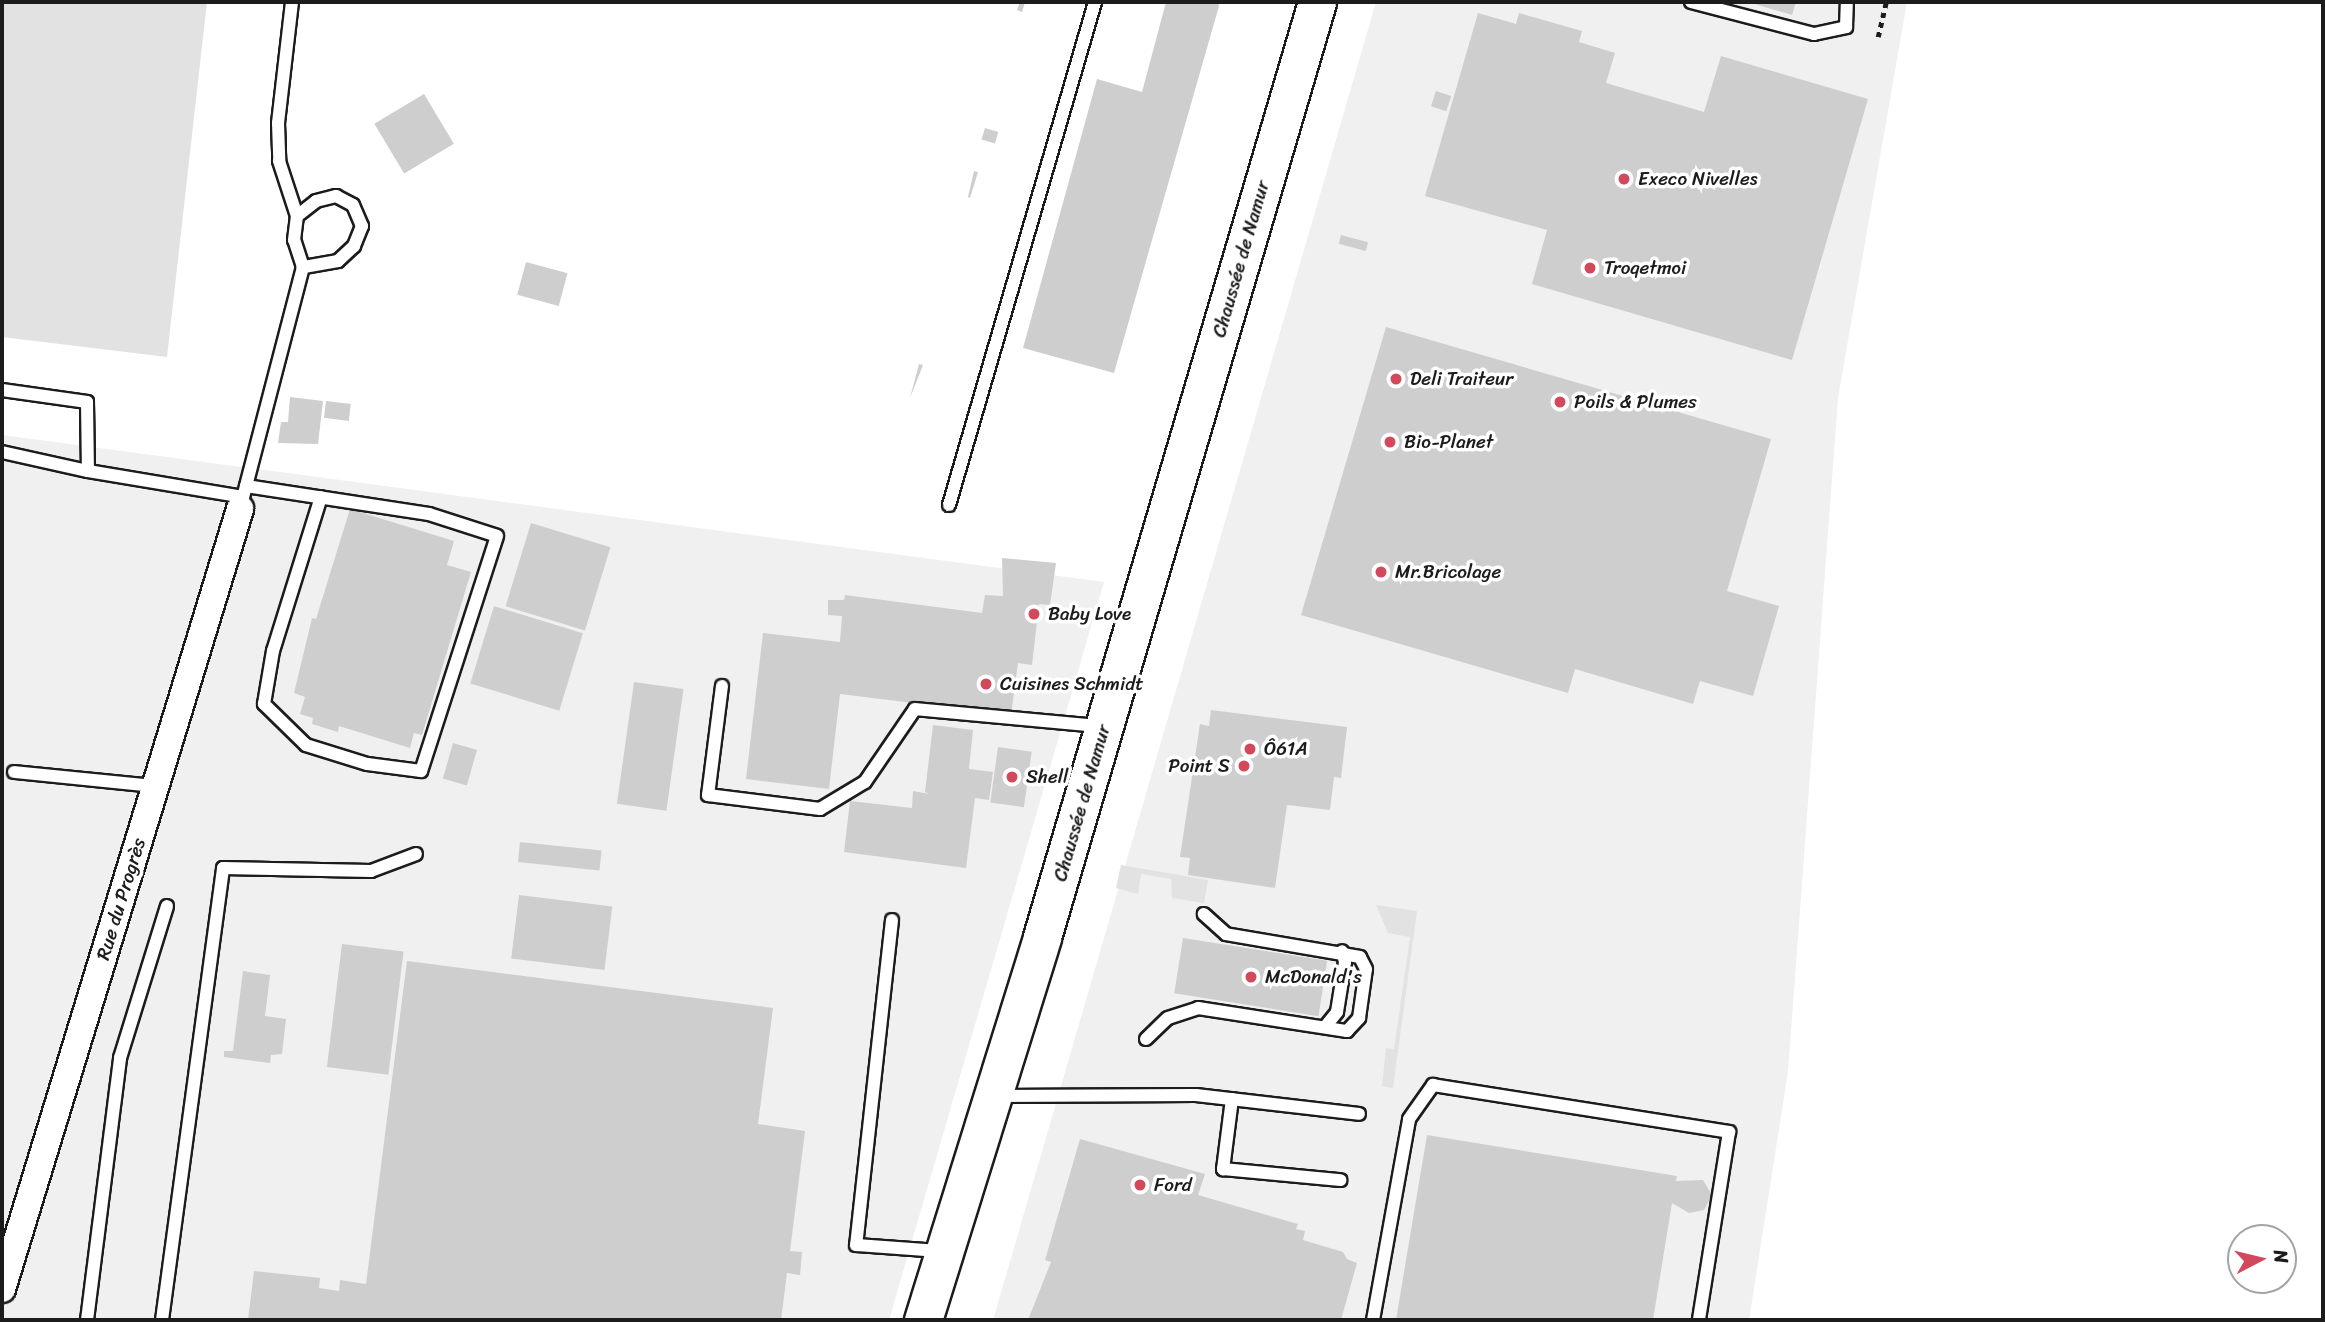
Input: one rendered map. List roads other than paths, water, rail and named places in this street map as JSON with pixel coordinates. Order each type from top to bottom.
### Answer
[{"type":"main road","name":"Chaussée de Namur","points":[[922,1320],[993,1096],[1104,727],[1317,2]]},
{"type":"street","name":"Rue du Progrès","points":[[2,1289],[243,498]]},
{"type":"lane","points":[[243,498],[303,267],[294,240],[297,216],[279,161],[278,122],[292,2]]},
{"type":"lane","points":[[949,505],[1095,2]]},
{"type":"lane","points":[[1691,2],[1814,34],[1846,27],[1847,2]]},
{"type":"lane","points":[[297,216],[316,201],[336,196],[353,205],[362,226],[354,246],[338,261],[303,267]]},
{"type":"lane","points":[[2,390],[87,402],[88,471]]},
{"type":"lane","points":[[2,452],[88,471],[243,498],[321,497],[429,514],[497,536],[421,771],[366,764],[306,745],[264,704],[273,651],[321,497]]},
{"type":"lane","points":[[722,686],[708,795],[820,809],[865,782],[915,709],[1104,727]]},
{"type":"lane","points":[[14,772],[155,786]]},
{"type":"lane","points":[[162,1320],[223,868],[371,871],[416,854]]},
{"type":"lane","points":[[88,1320],[120,1058],[167,906]]},
{"type":"lane","points":[[1146,1040],[1168,1018],[1198,1008],[1347,1031],[1359,1018],[1366,969],[1360,957],[1342,951],[1226,934],[1204,914]]},
{"type":"lane","points":[[892,920],[856,1245],[944,1251]]},
{"type":"lane","points":[[1325,1027],[1337,1012],[1345,962],[1342,951]]},
{"type":"lane","points":[[1373,1320],[1409,1119],[1433,1085],[1729,1132],[1699,1320]]},
{"type":"lane","points":[[993,1096],[1196,1095],[1359,1114]]},
{"type":"lane","points":[[1232,1099],[1223,1169],[1340,1180]]},
{"type":"place","name":"Execo Nivelles","points":[[1624,179]]},
{"type":"place","name":"Troqetmoi","points":[[1590,268]]},
{"type":"place","name":"Deli Traiteur","points":[[1396,379]]},
{"type":"place","name":"Poils & Plumes","points":[[1560,402]]},
{"type":"place","name":"Bio-Planet","points":[[1390,442]]},
{"type":"place","name":"Mr.Bricolage","points":[[1381,572]]},
{"type":"place","name":"Baby Love","points":[[1034,614]]},
{"type":"place","name":"Cuisines Schmidt","points":[[986,684]]},
{"type":"place","name":"Ô61A","points":[[1250,749]]},
{"type":"place","name":"Point S","points":[[1244,766]]},
{"type":"place","name":"Shell","points":[[1012,777]]},
{"type":"place","name":"McDonald's","points":[[1251,977]]},
{"type":"place","name":"Ford","points":[[1140,1185]]}]
